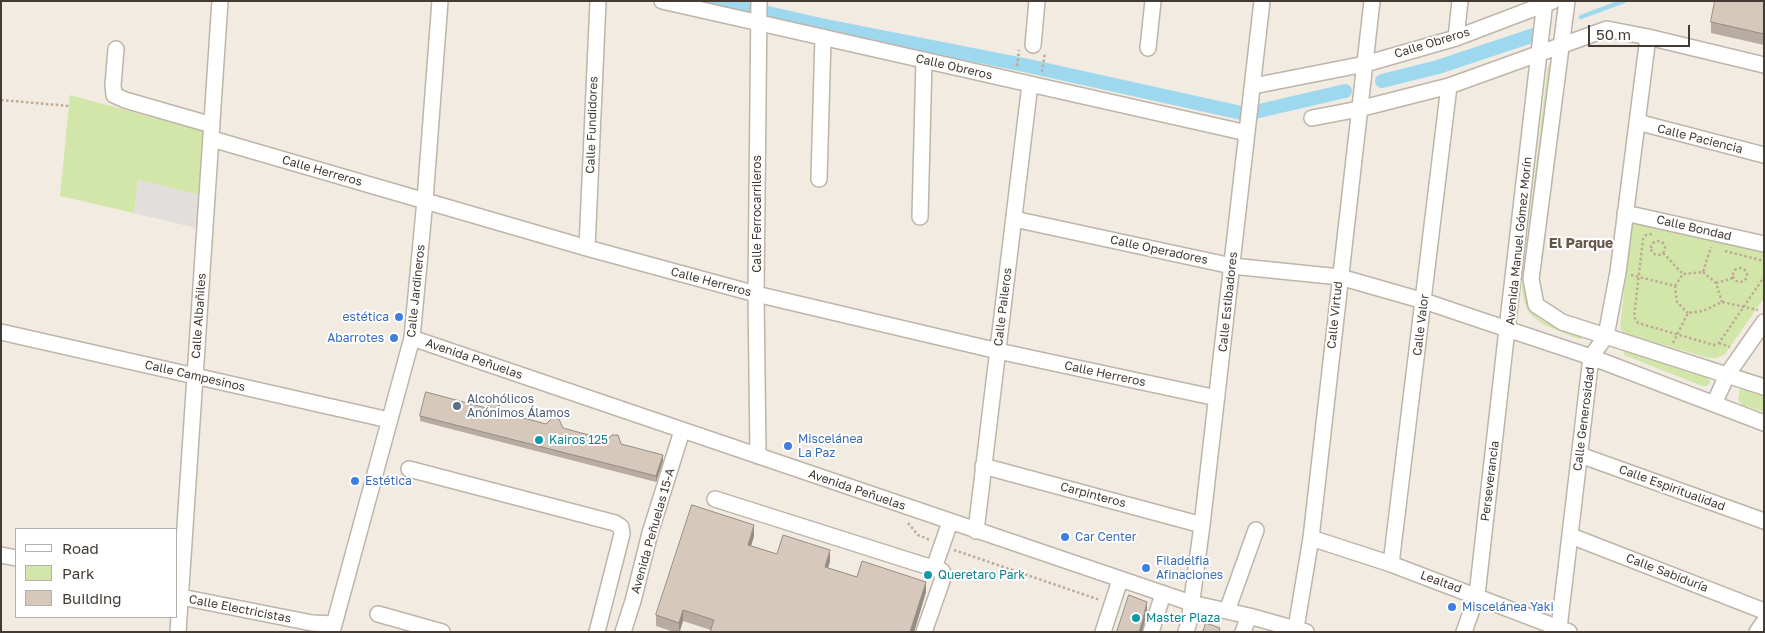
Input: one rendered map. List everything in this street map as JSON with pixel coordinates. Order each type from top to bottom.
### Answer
[{"type":"street","name":"Calle Albañiles","points":[[178,632],[178,596],[220,1]]},
{"type":"street","name":"Calle Jardineros","points":[[333,628],[412,338],[425,200],[440,1]]},
{"type":"street","name":"Calle Fundidores","points":[[587,248],[598,1]]},
{"type":"street","name":"Calle Obreros","points":[[662,1],[759,13],[823,37],[1030,84],[1247,130]]},
{"type":"street","points":[[1026,45],[1038,1]]},
{"type":"street","points":[[1148,48],[1153,1]]},
{"type":"street","name":"Calle Estibadores","points":[[1186,632],[1202,525],[1262,1]]},
{"type":"street","name":"Calle Virtud","points":[[1301,630],[1372,1]]},
{"type":"street","points":[[1456,38],[1460,1]]},
{"type":"street","name":"Avenida Manuel Gómez Morín","points":[[1567,1],[1531,279],[1536,305],[1562,322],[1764,387]]},
{"type":"street","name":"Calle Obreros","points":[[1253,86],[1365,64],[1456,38],[1548,2]]},
{"type":"street","name":"Avenida Manuel Gómez Morín","points":[[1548,2],[1539,54],[1507,329],[1592,357],[1764,423]]},
{"type":"street","name":"Calle Ferrocarrileros","points":[[758,456],[756,294],[759,13]]},
{"type":"street","points":[[1312,118],[1360,109],[1449,86],[1607,29],[1648,36],[1764,65]]},
{"type":"street","name":"Calle Generosidad","points":[[1564,630],[1571,536],[1592,357],[1606,336],[1618,272],[1648,36]]},
{"type":"street","points":[[819,179],[823,37]]},
{"type":"street","name":"Calle Herreros","points":[[116,49],[114,95],[124,100],[212,132],[425,200],[587,248],[756,294],[998,351],[1217,398]]},
{"type":"street","points":[[920,217],[924,60]]},
{"type":"street","name":"Calle Paileros","points":[[976,531],[1030,84]]},
{"type":"street","name":"Calle Valor","points":[[1391,564],[1449,86]]},
{"type":"street","name":"Calle Paciencia","points":[[1637,122],[1764,155]]},
{"type":"street","name":"Calle Bondad","points":[[1625,213],[1712,240],[1764,244]]},
{"type":"street","name":"Calle Operadores","points":[[1014,219],[1232,266],[1340,277],[1424,300],[1507,329]]},
{"type":"street","points":[[1714,404],[1727,375],[1764,322]]},
{"type":"street","name":"Perseverancia","points":[[1464,632],[1477,595],[1507,329]]},
{"type":"street","name":"Calle Campesinos","points":[[1,332],[389,420]]},
{"type":"street","name":"Avenida Peñuelas","points":[[412,338],[1191,604],[1301,630]]},
{"type":"street","name":"Avenida Peñuelas 15-A","points":[[622,632],[633,601],[650,533],[682,431]]},
{"type":"street","name":"Calle Espiritualidad","points":[[1580,455],[1764,521]]},
{"type":"street","name":"Carpinteros","points":[[983,466],[1202,525]]},
{"type":"street","points":[[408,468],[614,523],[621,527],[622,534],[608,593],[596,632]]},
{"type":"street","points":[[715,498],[942,571],[944,574],[924,632]]},
{"type":"street","points":[[934,568],[950,522]]},
{"type":"street","points":[[1227,611],[1256,530]]},
{"type":"street","name":"Calle Sabiduría","points":[[1571,536],[1764,610]]},
{"type":"street","name":"Lealtad","points":[[1311,538],[1477,595],[1564,630]]},
{"type":"street","points":[[1,555],[15,558]]},
{"type":"street","points":[[1103,632],[1120,580]]},
{"type":"street","points":[[608,593],[633,601]]},
{"type":"street","points":[[1151,632],[1163,594]]},
{"type":"street","name":"Calle Electricistas","points":[[178,596],[333,628]]},
{"type":"street","points":[[602,610],[628,617]]},
{"type":"street","points":[[378,614],[442,632]]},
{"type":"street","points":[[1243,632],[1248,616]]},
{"type":"street","points":[[1757,632],[1764,622]]},
{"type":"path","points":[[1016,69],[1026,45]]},
{"type":"path","points":[[1042,74],[1044,57]]},
{"type":"path","points":[[1,100],[69,106]]},
{"type":"path","points":[[1653,234],[1646,235],[1643,239],[1634,317],[1638,323],[1714,345],[1719,343],[1764,277]]},
{"type":"path","points":[[1659,240],[1664,243],[1665,249],[1663,253],[1657,255],[1652,252],[1651,246],[1654,242],[1659,240]]},
{"type":"path","points":[[1703,272],[1712,240],[1764,261]]},
{"type":"path","points":[[1663,253],[1683,274]]},
{"type":"path","points":[[1742,268],[1747,271],[1748,276],[1745,281],[1739,283],[1733,278],[1736,269],[1742,268]]},
{"type":"path","points":[[1618,272],[1674,286]]},
{"type":"path","points":[[1674,286],[1683,274],[1703,272],[1716,283],[1722,302]]},
{"type":"path","points":[[1716,283],[1733,278]]},
{"type":"path","points":[[1674,286],[1678,302],[1688,313]]},
{"type":"path","points":[[1688,313],[1703,311],[1722,302],[1764,311]]},
{"type":"path","points":[[1667,355],[1688,313]]},
{"type":"green space","points":[[1548,66],[1552,67],[1524,282],[1525,292],[1528,306],[1534,314],[1553,326],[1582,336],[1582,339],[1570,336],[1535,319],[1527,308],[1522,292]]},
{"type":"green space","points":[[70,95],[211,133],[207,197],[138,180],[134,213],[60,196]]},
{"type":"green space","points":[[1634,222],[1764,249],[1764,298],[1725,354],[1717,358],[1708,358],[1624,333],[1620,328],[1631,228]]},
{"type":"green space","points":[[1624,349],[1707,376],[1710,383],[1707,386],[1702,386],[1624,355]]},
{"type":"green space","points":[[1747,388],[1764,394],[1764,412],[1742,405],[1738,400],[1740,389]]},
{"type":"shaded area","points":[[138,180],[207,197],[204,230],[134,213]]},
{"type":"building","points":[[1715,1],[1764,1],[1764,34],[1711,22]]},
{"type":"building","name":"Kairos 125","points":[[426,392],[486,408],[497,398],[501,412],[546,424],[552,418],[556,418],[559,419],[563,428],[607,440],[612,435],[618,435],[621,444],[663,455],[656,476],[420,416]]},
{"type":"building","points":[[692,505],[754,525],[748,545],[777,554],[783,535],[830,550],[825,567],[857,577],[862,561],[926,582],[910,632],[710,632],[714,620],[683,610],[679,623],[656,615]]},
{"type":"building","name":"Master Plaza","points":[[1129,595],[1147,602],[1142,623],[1139,632],[1117,632]]},
{"type":"building","points":[[1206,623],[1220,628],[1219,632],[1203,632]]},
{"type":"waterway","points":[[714,1],[821,25],[1024,65],[1246,114],[1345,91]]},
{"type":"waterway","points":[[1581,17],[1624,1]]},
{"type":"waterway","points":[[1382,81],[1438,67],[1534,35]]},
{"type":"place","name":"estética","points":[[399,317]]},
{"type":"place","name":"Abarrotes","points":[[394,338]]},
{"type":"place","name":"Alcohólicos Anónimos Álamos","points":[[457,406]]},
{"type":"place","name":"Kairos 125","points":[[539,440]]},
{"type":"place","name":"Miscelánea La Paz","points":[[788,446]]},
{"type":"place","name":"Estética","points":[[355,481]]},
{"type":"place","name":"Car Center","points":[[1065,537]]},
{"type":"place","name":"Filadelfia Afinaciones","points":[[1146,568]]},
{"type":"place","name":"Queretaro Park","points":[[928,575]]},
{"type":"place","name":"Miscelánea Yaki","points":[[1452,607]]},
{"type":"place","name":"Master Plaza","points":[[1136,618]]},
{"type":"district","name":"El Parque","points":[[1581,244]]}]
